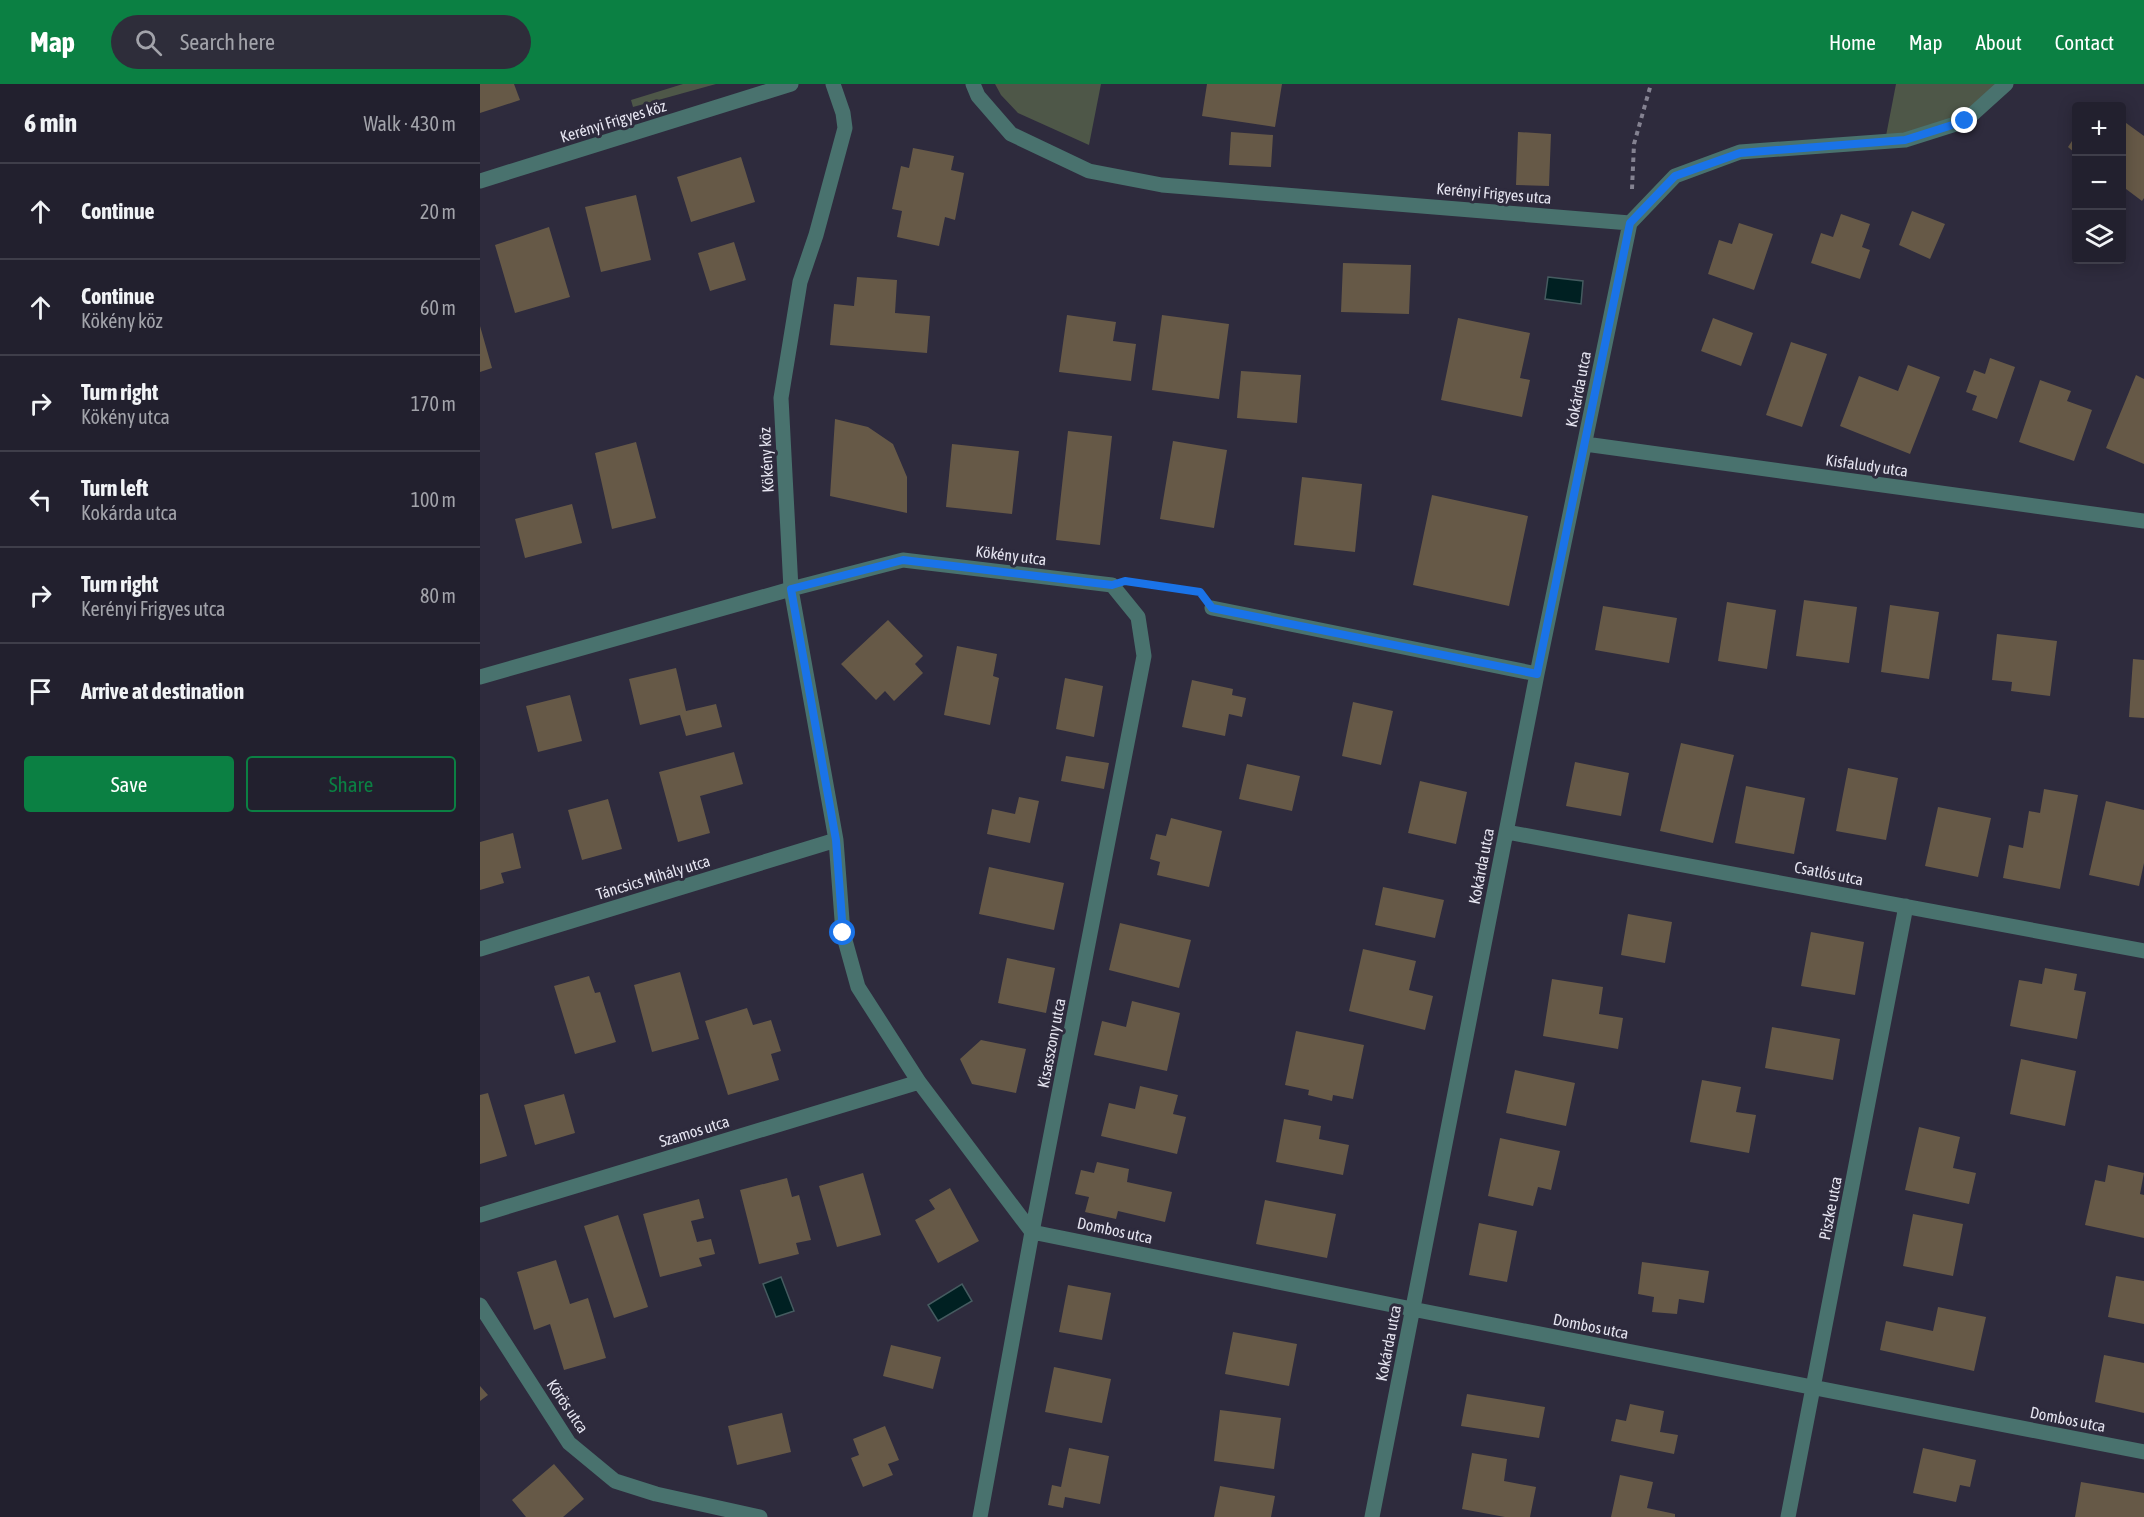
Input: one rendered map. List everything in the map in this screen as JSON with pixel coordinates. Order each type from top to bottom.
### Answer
[{"type":"street","name":"Kerényi Frigyes köz","points":[[480,181],[791,84]]},
{"type":"street","name":"Kökény köz","points":[[833,84],[843,113],[845,128],[816,236],[800,282],[781,398],[791,589],[836,840],[843,933],[858,987],[919,1082],[1032,1232]]},
{"type":"street","name":"Kerényi Frigyes utca","points":[[973,84],[978,96],[1011,134],[1089,171],[1162,185],[1630,223]]},
{"type":"street","points":[[1630,223],[1675,176],[1740,153],[1905,140],[1965,121],[2006,84]]},
{"type":"street","name":"Kokárda utca","points":[[1372,1517],[1537,674],[1630,223]]},
{"type":"street","name":"Kisfaludy utca","points":[[1585,444],[2144,521]]},
{"type":"street","name":"Kökény utca","points":[[481,671],[903,560],[1112,585]]},
{"type":"street","name":"Kisasszony utca","points":[[980,1517],[1032,1232],[1144,656],[1138,617],[1112,585]]},
{"type":"street","points":[[1212,608],[1537,674]]},
{"type":"street","name":"Csatlós utca","points":[[1507,832],[2144,951]]},
{"type":"street","name":"Táncsics Mihály utca","points":[[480,949],[836,840]]},
{"type":"street","name":"Piszke utca","points":[[1788,1517],[1906,906]]},
{"type":"street","name":"Szamos utca","points":[[480,1215],[919,1082]]},
{"type":"street","name":"Dombos utca","points":[[1032,1232],[1412,1310],[2144,1452]]},
{"type":"street","name":"Körös utca","points":[[480,1305],[569,1443],[615,1481],[656,1494],[760,1517]]},
{"type":"path","points":[[1630,223],[1634,144],[1651,84]]},
{"type":"path","points":[[1112,585],[1125,581],[1200,592],[1212,608]]},
{"type":"shaded area","points":[[683,84],[716,84],[633,107],[631,100]]},
{"type":"shaded area","points":[[995,84],[1101,84],[1089,145],[1018,113],[1001,95]]},
{"type":"shaded area","points":[[1896,84],[2006,84],[1965,121],[1885,141]]},
{"type":"shaded area","points":[[1548,277],[1583,281],[1581,304],[1545,299]]},
{"type":"shaded area","points":[[781,1277],[794,1311],[776,1317],[763,1284]]},
{"type":"shaded area","points":[[962,1284],[972,1301],[938,1321],[928,1305]]},
{"type":"building","points":[[480,84],[514,84],[520,100],[480,113]]},
{"type":"building","points":[[1207,84],[1282,84],[1275,127],[1202,116]]},
{"type":"building","points":[[2126,123],[2144,136],[2144,198],[2142,201],[2126,189]]},
{"type":"building","points":[[1231,132],[1273,135],[1271,167],[1229,165]]},
{"type":"building","points":[[1518,132],[1551,134],[1549,186],[1516,185]]},
{"type":"building","points":[[913,148],[954,156],[951,170],[964,173],[955,220],[945,217],[939,246],[897,237],[902,211],[892,209],[901,166],[909,168]]},
{"type":"building","points":[[741,157],[755,202],[691,222],[677,177]]},
{"type":"building","points":[[636,195],[651,260],[601,272],[585,207]]},
{"type":"building","points":[[1912,211],[1945,224],[1930,259],[1899,245]]},
{"type":"building","points":[[1841,214],[1870,224],[1862,247],[1870,250],[1860,279],[1811,263],[1821,233],[1833,237]]},
{"type":"building","points":[[1739,223],[1773,234],[1754,290],[1708,274],[1719,240],[1732,244]]},
{"type":"building","points":[[549,227],[570,297],[515,313],[495,245]]},
{"type":"building","points":[[734,242],[746,280],[710,291],[698,253]]},
{"type":"building","points":[[1343,263],[1411,265],[1409,314],[1341,312]]},
{"type":"building","points":[[857,277],[897,280],[895,313],[930,316],[927,353],[830,345],[834,304],[854,306]]},
{"type":"building","points":[[1067,315],[1116,322],[1113,341],[1136,344],[1131,381],[1059,372]]},
{"type":"building","points":[[1162,315],[1229,324],[1219,399],[1152,390]]},
{"type":"building","points":[[1458,318],[1530,333],[1520,378],[1530,380],[1522,417],[1441,400]]},
{"type":"building","points":[[1713,318],[1753,333],[1741,366],[1701,351]]},
{"type":"building","points":[[480,326],[492,368],[480,372]]},
{"type":"building","points":[[1791,342],[1827,354],[1802,427],[1766,415]]},
{"type":"building","points":[[1990,358],[2015,367],[1997,419],[1972,410],[1977,396],[1966,392],[1974,370],[1985,374]]},
{"type":"building","points":[[1908,365],[1940,377],[1910,454],[1840,426],[1859,376],[1898,391]]},
{"type":"building","points":[[1241,371],[1301,375],[1297,423],[1237,418]]},
{"type":"building","points":[[2136,375],[2144,379],[2144,464],[2106,448]]},
{"type":"building","points":[[2040,380],[2071,391],[2067,401],[2092,410],[2074,461],[2019,442]]},
{"type":"building","points":[[835,419],[868,427],[893,444],[907,477],[907,513],[830,496]]},
{"type":"building","points":[[1068,431],[1112,436],[1100,545],[1056,540]]},
{"type":"building","points":[[1173,441],[1227,450],[1214,528],[1160,519]]},
{"type":"building","points":[[636,442],[656,518],[612,529],[595,453]]},
{"type":"building","points":[[952,444],[1019,451],[1012,514],[946,507]]},
{"type":"building","points":[[1302,477],[1362,484],[1355,552],[1294,545]]},
{"type":"building","points":[[1432,495],[1528,516],[1509,606],[1413,585]]},
{"type":"building","points":[[572,504],[582,543],[525,558],[515,519]]},
{"type":"building","points":[[1804,600],[1857,607],[1849,663],[1796,656]]},
{"type":"building","points":[[1727,602],[1776,610],[1767,669],[1718,661]]},
{"type":"building","points":[[1890,605],[1939,612],[1929,679],[1881,672]]},
{"type":"building","points":[[1603,606],[1677,618],[1669,663],[1595,650]]},
{"type":"building","points":[[888,620],[923,656],[915,664],[923,673],[894,701],[885,691],[876,700],[841,664]]},
{"type":"building","points":[[1997,634],[2057,641],[2050,696],[2011,691],[2012,682],[1992,680]]},
{"type":"building","points":[[957,646],[997,654],[993,676],[999,678],[990,725],[944,715]]},
{"type":"building","points":[[2133,659],[2144,660],[2144,718],[2129,717]]},
{"type":"building","points":[[676,668],[686,711],[716,704],[722,727],[686,736],[680,715],[640,725],[629,679]]},
{"type":"building","points":[[1065,678],[1103,686],[1094,737],[1056,729]]},
{"type":"building","points":[[1192,680],[1233,689],[1232,695],[1246,698],[1242,717],[1229,714],[1225,736],[1182,727]]},
{"type":"building","points":[[570,695],[582,741],[538,752],[526,706]]},
{"type":"building","points":[[1353,702],[1393,711],[1381,765],[1342,756]]},
{"type":"building","points":[[1681,743],[1734,755],[1713,843],[1660,831]]},
{"type":"building","points":[[734,752],[743,784],[700,796],[710,833],[678,842],[659,772]]},
{"type":"building","points":[[1066,756],[1109,763],[1104,789],[1061,781]]},
{"type":"building","points":[[1575,762],[1629,773],[1621,816],[1566,806]]},
{"type":"building","points":[[1247,764],[1300,776],[1292,811],[1239,799]]},
{"type":"building","points":[[1848,768],[1898,778],[1886,840],[1836,831]]},
{"type":"building","points":[[1420,781],[1467,792],[1456,844],[1408,833]]},
{"type":"building","points":[[1746,786],[1805,798],[1794,854],[1735,843]]},
{"type":"building","points":[[2044,789],[2078,795],[2060,889],[2003,878],[2009,845],[2023,848],[2029,811],[2040,813]]},
{"type":"building","points":[[1019,797],[1039,801],[1030,843],[987,834],[992,809],[1015,814]]},
{"type":"building","points":[[608,799],[622,849],[582,860],[568,810]]},
{"type":"building","points":[[2106,801],[2144,810],[2144,863],[2139,886],[2089,875]]},
{"type":"building","points":[[1938,807],[1991,818],[1978,877],[1925,866]]},
{"type":"building","points":[[1171,818],[1222,831],[1209,887],[1157,875],[1160,862],[1150,859],[1156,834],[1166,836]]},
{"type":"building","points":[[513,833],[521,868],[501,873],[504,883],[480,890],[480,842]]},
{"type":"building","points":[[989,867],[1064,883],[1054,930],[979,914]]},
{"type":"building","points":[[1383,887],[1444,900],[1435,938],[1375,925]]},
{"type":"building","points":[[1628,914],[1672,922],[1665,963],[1621,955]]},
{"type":"building","points":[[1120,923],[1191,940],[1179,988],[1109,970]]},
{"type":"building","points":[[1811,932],[1864,942],[1855,995],[1801,986]]},
{"type":"building","points":[[1363,949],[1416,961],[1409,990],[1433,996],[1425,1030],[1349,1011]]},
{"type":"building","points":[[1007,958],[1055,968],[1046,1013],[998,1003]]},
{"type":"building","points":[[2045,968],[2077,974],[2074,990],[2086,992],[2077,1039],[2010,1026],[2019,980],[2042,984]]},
{"type":"building","points":[[680,972],[699,1039],[652,1052],[634,985]]},
{"type":"building","points":[[589,976],[595,993],[600,992],[616,1042],[575,1054],[554,986]]},
{"type":"building","points":[[1552,979],[1603,987],[1599,1014],[1623,1018],[1618,1049],[1543,1036]]},
{"type":"building","points":[[1132,1001],[1180,1013],[1167,1071],[1094,1055],[1102,1021],[1126,1027]]},
{"type":"building","points":[[747,1008],[753,1025],[771,1020],[781,1051],[771,1054],[779,1080],[728,1095],[705,1021]]},
{"type":"building","points":[[1772,1027],[1840,1039],[1833,1080],[1765,1068]]},
{"type":"building","points":[[1296,1031],[1364,1045],[1353,1099],[1333,1095],[1332,1101],[1308,1095],[1309,1090],[1285,1085]]},
{"type":"building","points":[[981,1040],[1026,1049],[1016,1093],[972,1084],[960,1059]]},
{"type":"building","points":[[2021,1059],[2076,1071],[2065,1126],[2010,1114]]},
{"type":"building","points":[[1515,1070],[1575,1083],[1566,1126],[1506,1113]]},
{"type":"building","points":[[1702,1080],[1741,1087],[1736,1112],[1756,1115],[1749,1153],[1690,1142]]},
{"type":"building","points":[[1140,1086],[1178,1095],[1173,1114],[1186,1117],[1177,1154],[1101,1136],[1109,1103],[1135,1109]]},
{"type":"building","points":[[488,1093],[507,1156],[480,1164],[480,1095]]},
{"type":"building","points":[[564,1094],[575,1133],[535,1145],[524,1105]]},
{"type":"building","points":[[1284,1119],[1321,1126],[1319,1139],[1349,1145],[1343,1175],[1276,1162]]},
{"type":"building","points":[[1919,1127],[1960,1137],[1953,1168],[1976,1173],[1969,1204],[1905,1190]]},
{"type":"building","points":[[1500,1138],[1560,1151],[1551,1190],[1538,1187],[1533,1206],[1488,1196]]},
{"type":"building","points":[[1097,1162],[1129,1169],[1127,1182],[1172,1192],[1165,1222],[1118,1211],[1116,1219],[1085,1212],[1089,1197],[1075,1194],[1081,1170],[1094,1173]]},
{"type":"building","points":[[2108,1165],[2144,1173],[2140,1194],[2144,1195],[2144,1238],[2085,1225],[2095,1180],[2105,1182]]},
{"type":"building","points":[[863,1173],[881,1235],[837,1247],[819,1186]]},
{"type":"building","points":[[787,1178],[792,1197],[799,1195],[811,1240],[796,1243],[799,1254],[759,1264],[740,1190]]},
{"type":"building","points":[[950,1188],[979,1241],[938,1263],[915,1220],[935,1209],[929,1200]]},
{"type":"building","points":[[699,1199],[704,1218],[691,1221],[697,1242],[711,1239],[715,1254],[699,1258],[702,1266],[660,1277],[643,1214]]},
{"type":"building","points":[[1265,1200],[1336,1214],[1327,1258],[1256,1244]]},
{"type":"building","points":[[1913,1214],[1963,1224],[1953,1276],[1903,1266]]},
{"type":"building","points":[[618,1215],[648,1307],[614,1318],[584,1226]]},
{"type":"building","points":[[1479,1223],[1517,1231],[1507,1282],[1469,1275]]},
{"type":"building","points":[[556,1260],[570,1304],[588,1298],[606,1358],[564,1370],[550,1324],[534,1330],[517,1272]]},
{"type":"building","points":[[1642,1262],[1709,1271],[1704,1303],[1679,1299],[1677,1314],[1652,1312],[1654,1297],[1638,1294]]},
{"type":"building","points":[[2116,1276],[2144,1281],[2144,1324],[2108,1317]]},
{"type":"building","points":[[1068,1285],[1111,1293],[1102,1340],[1059,1332]]},
{"type":"building","points":[[1938,1307],[1986,1317],[1974,1371],[1880,1350],[1886,1321],[1933,1331]]},
{"type":"building","points":[[1233,1332],[1297,1344],[1289,1386],[1225,1374]]},
{"type":"building","points":[[891,1345],[941,1357],[933,1389],[883,1376]]},
{"type":"building","points":[[2104,1355],[2144,1363],[2144,1413],[2095,1402]]},
{"type":"building","points":[[1054,1367],[1111,1379],[1102,1423],[1045,1412]]},
{"type":"building","points":[[480,1386],[488,1395],[480,1401]]},
{"type":"building","points":[[1467,1394],[1545,1407],[1539,1438],[1461,1426]]},
{"type":"building","points":[[1630,1404],[1664,1411],[1660,1432],[1678,1435],[1674,1454],[1611,1441],[1616,1419],[1626,1421]]},
{"type":"building","points":[[1220,1410],[1281,1418],[1274,1469],[1214,1461]]},
{"type":"building","points":[[782,1413],[791,1452],[737,1465],[728,1426]]},
{"type":"building","points":[[885,1426],[899,1460],[888,1464],[893,1475],[863,1487],[851,1458],[859,1455],[853,1439]]},
{"type":"building","points":[[1069,1448],[1109,1456],[1100,1504],[1065,1497],[1063,1508],[1048,1505],[1052,1485],[1061,1487]]},
{"type":"building","points":[[1923,1448],[1976,1460],[1970,1487],[1960,1485],[1956,1502],[1913,1493]]},
{"type":"building","points":[[1472,1453],[1507,1459],[1504,1481],[1536,1487],[1530,1517],[1505,1517],[1462,1509]]},
{"type":"building","points":[[554,1464],[584,1499],[563,1517],[526,1517],[512,1500]]},
{"type":"building","points":[[1620,1475],[1653,1482],[1647,1508],[1675,1514],[1675,1517],[1611,1517]]},
{"type":"building","points":[[2081,1482],[2144,1493],[2144,1517],[2075,1517]]},
{"type":"building","points":[[1220,1486],[1275,1496],[1271,1517],[1214,1517]]},
{"type":"route","points":[[843,933],[836,840],[791,589],[903,560],[1112,585],[1125,581],[1200,592],[1212,608],[1537,674],[1630,223],[1675,176],[1740,153],[1818,145],[1905,140],[1965,121]]}]
